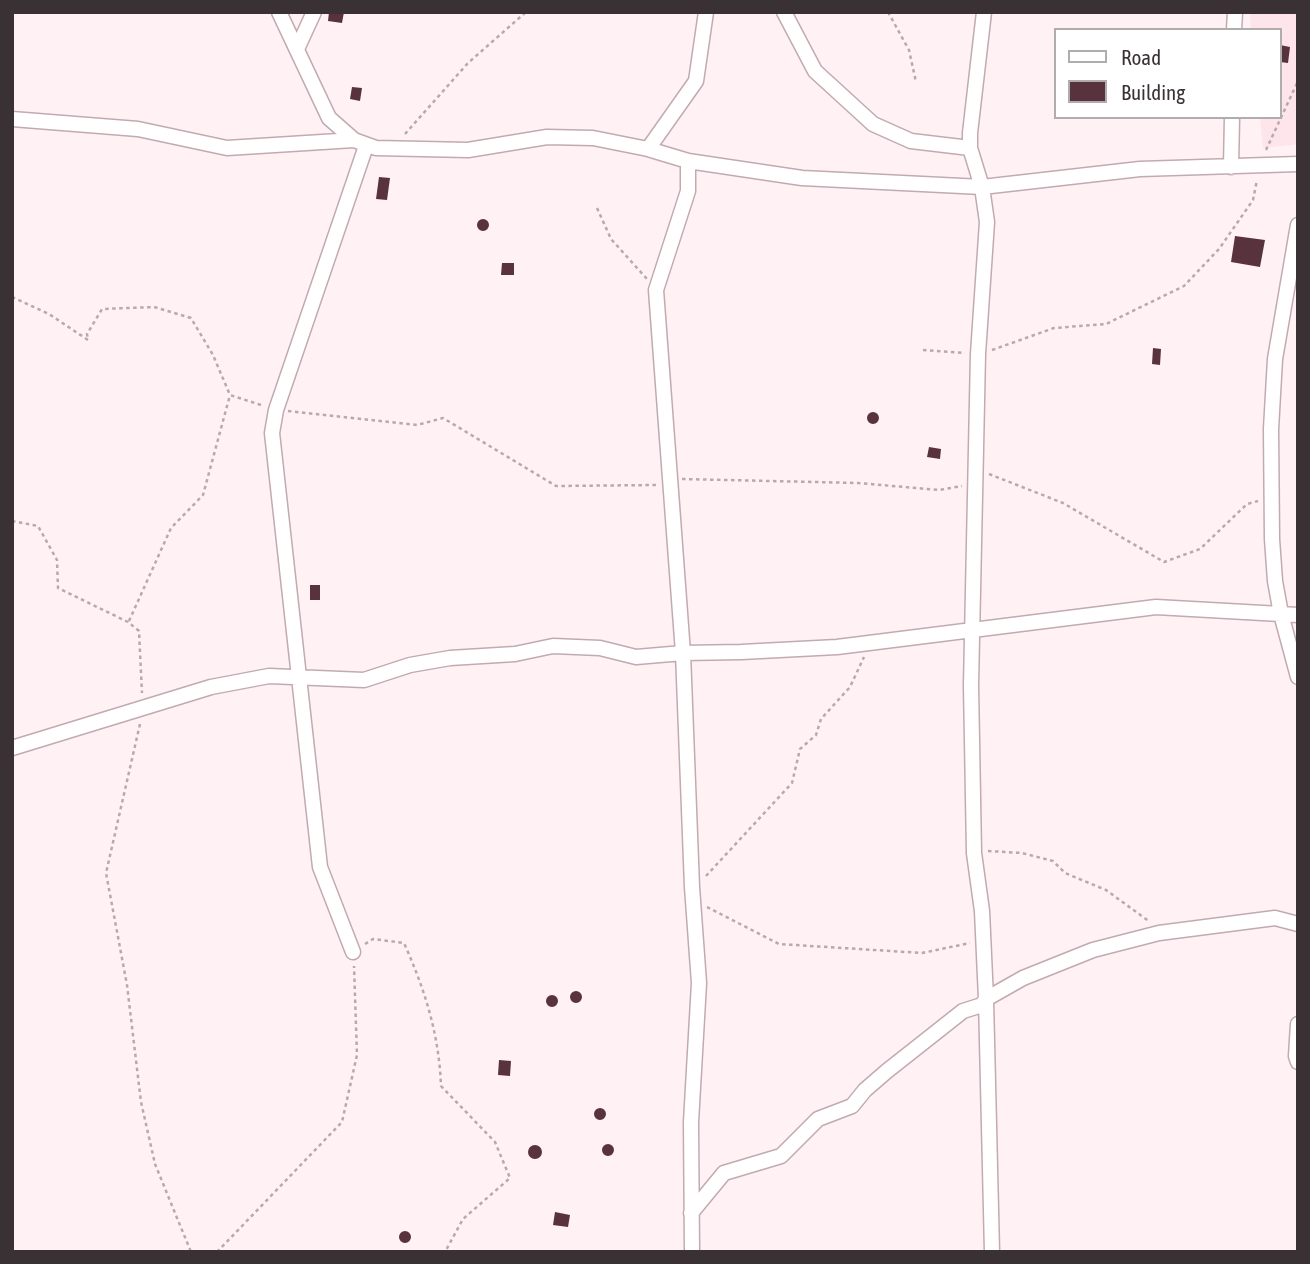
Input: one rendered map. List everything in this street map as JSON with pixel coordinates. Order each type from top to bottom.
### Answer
[{"type":"street","points":[[279,12],[329,118],[360,143]]},
{"type":"street","points":[[297,49],[314,12]]},
{"type":"street","points":[[648,149],[696,81],[706,12]]},
{"type":"street","points":[[784,12],[815,71],[873,124],[911,141],[970,148]]},
{"type":"street","points":[[984,12],[970,148],[982,187],[987,222],[978,354],[972,629],[974,853],[982,911],[986,999],[992,1252]]},
{"type":"street","points":[[12,119],[138,129],[227,148],[360,143],[392,149],[468,150],[547,138],[593,138],[648,149],[688,161],[802,178],[982,187],[1140,169],[1298,164]]},
{"type":"street","points":[[1231,167],[1232,119]]},
{"type":"street","points":[[353,953],[320,867],[272,433],[276,410],[360,143]]},
{"type":"street","points":[[688,161],[688,191],[656,290],[683,653],[692,887],[699,983],[691,1122],[692,1252]]},
{"type":"street","points":[[1298,225],[1281,312],[1271,391],[1272,539],[1280,614],[1298,677]]},
{"type":"street","points":[[12,748],[211,687],[269,676],[364,680],[423,662],[515,654],[553,646],[600,648],[636,657],[837,647],[1156,607],[1298,615]]},
{"type":"street","points":[[691,1213],[724,1173],[781,1156],[818,1119],[852,1106],[865,1090],[887,1071],[963,1011],[982,1005],[986,999],[1023,978],[1093,950],[1159,933],[1275,918],[1298,924]]},
{"type":"street","points":[[1298,1024],[1298,1062]]},
{"type":"path","points":[[392,149],[468,63],[526,12]]},
{"type":"path","points":[[888,12],[909,50],[916,82]]},
{"type":"path","points":[[1282,116],[1298,81]]},
{"type":"path","points":[[923,349],[978,354],[1054,328],[1106,324],[1184,286],[1219,249],[1254,200],[1259,166],[1281,119]]},
{"type":"path","points":[[597,208],[611,239],[656,290]]},
{"type":"path","points":[[12,297],[49,314],[88,340],[87,334],[103,309],[153,307],[191,318],[213,355],[230,395],[203,495],[171,528],[128,622]]},
{"type":"path","points":[[230,395],[276,410],[417,425],[443,418],[556,486],[669,485],[680,479],[858,483],[939,489],[974,484]]},
{"type":"path","points":[[976,464],[980,470],[1063,503],[1164,562],[1200,549],[1247,504],[1272,497]]},
{"type":"path","points":[[12,521],[38,526],[57,560],[58,588],[128,622],[139,631],[143,709],[106,873],[127,985],[141,1102],[155,1164],[191,1252]]},
{"type":"path","points":[[692,887],[792,783],[800,749],[816,735],[821,719],[850,687],[874,642]]},
{"type":"path","points":[[974,853],[996,850],[1054,861],[1065,873],[1106,890],[1150,922],[1159,933]]},
{"type":"path","points":[[694,905],[704,905],[779,944],[922,953],[982,941]]},
{"type":"path","points":[[217,1252],[342,1122],[357,1055],[353,953],[373,939],[404,943],[422,984],[440,1051],[441,1086],[495,1142],[510,1178],[463,1219],[445,1252]]},
{"type":"shaded area","points":[[1250,12],[1298,12],[1298,144],[1263,148],[1260,119],[1282,119],[1282,28],[1251,28]]},
{"type":"building","points":[[329,12],[344,12],[342,23],[328,21]]},
{"type":"building","points":[[1282,45],[1290,47],[1288,63],[1282,62]]},
{"type":"building","points":[[352,87],[362,88],[360,101],[350,99]]},
{"type":"building","points":[[379,177],[390,178],[387,200],[376,199]]},
{"type":"building","points":[[483,219],[489,225],[483,231],[477,225]]},
{"type":"building","points":[[1235,236],[1265,240],[1260,267],[1231,262]]},
{"type":"building","points":[[502,263],[514,263],[514,275],[501,275]]},
{"type":"building","points":[[1153,348],[1161,349],[1160,365],[1152,364]]},
{"type":"building","points":[[868,413],[878,413],[878,423],[868,423]]},
{"type":"building","points":[[929,447],[941,449],[940,459],[927,457]]},
{"type":"building","points":[[310,585],[320,585],[320,600],[310,600]]},
{"type":"building","points":[[576,991],[582,997],[576,1003],[570,997]]},
{"type":"building","points":[[552,995],[558,1001],[552,1007],[546,1001]]},
{"type":"building","points":[[499,1060],[511,1061],[510,1076],[498,1075]]},
{"type":"building","points":[[600,1108],[606,1114],[600,1120],[594,1114]]},
{"type":"building","points":[[535,1145],[540,1147],[540,1157],[535,1159],[530,1157],[528,1152],[530,1147]]},
{"type":"building","points":[[603,1145],[613,1145],[613,1155],[603,1155]]},
{"type":"building","points":[[555,1212],[570,1215],[568,1227],[553,1225]]},
{"type":"building","points":[[405,1231],[411,1237],[405,1243],[399,1237]]}]
